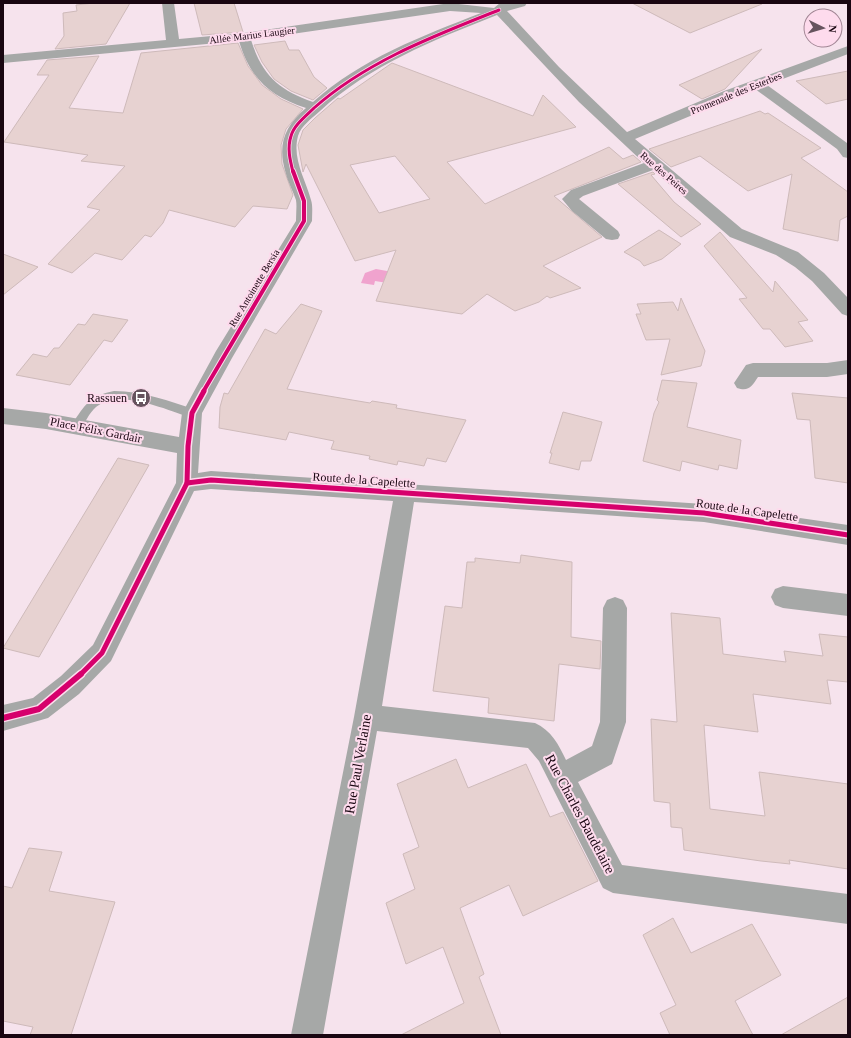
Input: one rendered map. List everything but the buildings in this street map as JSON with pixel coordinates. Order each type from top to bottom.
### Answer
[{"type":"street","points":[[168,3],[172,44]]},
{"type":"street","points":[[503,7],[521,3]]},
{"type":"street","name":"Allée Marius Laugier","points":[[3,59],[244,37],[450,7],[477,10],[503,7]]},
{"type":"street","name":"Rue Antoinette Bersia","points":[[187,483],[188,446],[192,413],[223,356],[304,221],[304,201],[293,173],[289,154],[291,135],[301,120],[330,94],[388,57],[503,7]]},
{"type":"street","name":"Rue des Peires","points":[[503,7],[586,102],[653,165],[736,233],[747,239],[782,251],[810,268],[848,310]]},
{"type":"street","points":[[244,37],[250,54],[264,80],[294,100],[316,107]]},
{"type":"street","name":"Promenade des Esterbes","points":[[624,138],[757,84],[848,50]]},
{"type":"street","points":[[757,84],[842,146],[848,154]]},
{"type":"street","points":[[612,235],[578,208],[570,199],[576,193],[653,165]]},
{"type":"street","points":[[744,383],[753,370],[827,370],[848,367]]},
{"type":"street","name":"Place Félix Gardair","points":[[3,416],[188,446]]},
{"type":"street","name":"Route de la Capelette","points":[[187,483],[210,480],[553,502],[704,514],[848,535]]},
{"type":"street","points":[[3,718],[39,709],[70,685],[102,653],[187,483]]},
{"type":"street","name":"Rue Paul Verlaine","points":[[307,1035],[366,717],[405,493]]},
{"type":"street","points":[[783,597],[848,605]]},
{"type":"street","points":[[560,777],[603,755],[613,722],[615,608]]},
{"type":"street","name":"Rue Charles Baudelaire","points":[[366,717],[535,736],[548,752],[613,878],[848,909]]},
{"type":"lane","points":[[76,427],[92,404],[102,397],[115,396],[141,398],[192,413]]},
{"type":"shaded area","points":[[376,269],[398,273],[394,284],[375,281],[374,285],[361,283],[365,273]]},
{"type":"cycle path","points":[[3,718],[39,709],[70,685],[102,653],[187,483],[188,446],[192,413],[223,356],[304,221],[304,201],[293,173],[289,154],[291,135],[301,120],[330,94],[388,57],[434,36],[499,10]]},
{"type":"cycle path","points":[[187,483],[211,480],[704,513],[848,535]]},
{"type":"place","name":"Rassuen","points":[[141,398]]}]
